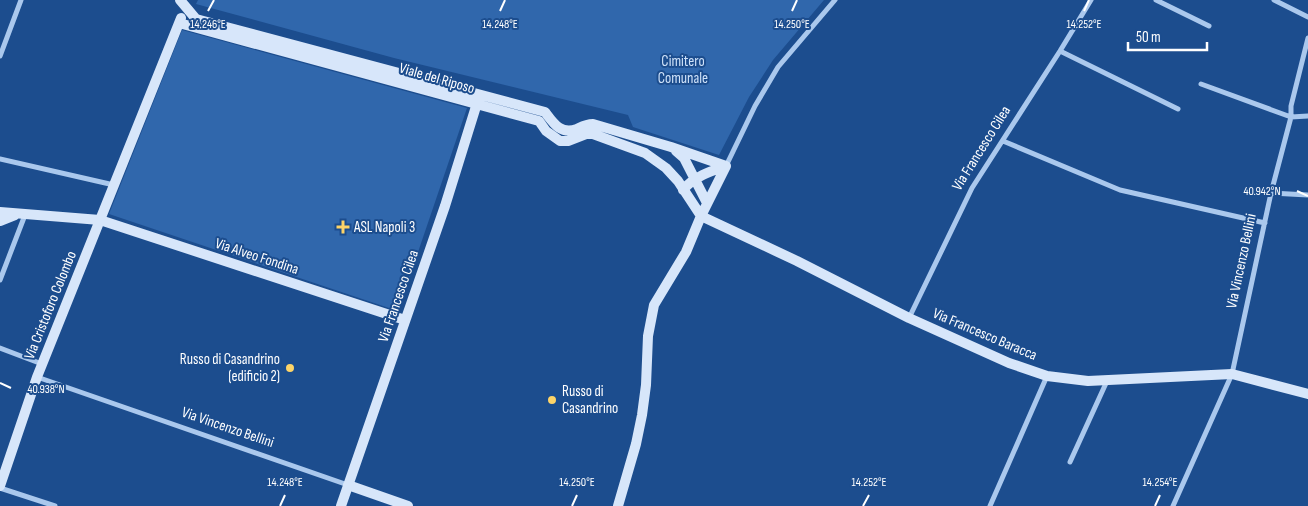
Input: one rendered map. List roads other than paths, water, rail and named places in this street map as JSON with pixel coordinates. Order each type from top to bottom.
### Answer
[{"type":"street","points":[[0,56],[21,0]]},
{"type":"street","points":[[618,506],[636,444],[642,415],[646,386],[648,336],[654,304],[686,252],[707,203],[755,106],[778,67],[835,0]]},
{"type":"street","name":"Via Francesco Cilea","points":[[909,318],[972,188],[1060,51],[1090,0]]},
{"type":"street","points":[[1156,0],[1209,26]]},
{"type":"street","points":[[1274,0],[1308,17]]},
{"type":"street","name":"Viale del Riposo","points":[[182,4],[196,19],[545,112],[556,126],[564,130],[572,131],[592,124],[671,147],[726,166]]},
{"type":"street","name":"Via Cristoforo Colombo","points":[[0,487],[37,377],[179,23],[182,4]]},
{"type":"street","name":"Viale del Riposo","points":[[179,23],[539,121],[546,131],[560,141],[568,141],[586,134],[593,134],[626,145],[645,153],[666,168],[701,216]]},
{"type":"street","name":"Via Vincenzo Bellini","points":[[1173,506],[1232,374],[1271,193],[1291,118],[1291,106],[1308,38]]},
{"type":"street","points":[[1060,51],[1178,109]]},
{"type":"street","points":[[1201,84],[1291,118],[1308,116]]},
{"type":"street","name":"Via Francesco Cilea","points":[[341,506],[445,206],[480,94]]},
{"type":"street","points":[[1002,141],[1120,190],[1265,223]]},
{"type":"street","points":[[671,147],[684,158],[707,203]]},
{"type":"street","points":[[0,159],[114,186]]},
{"type":"street","points":[[683,190],[695,179],[726,166]]},
{"type":"street","points":[[672,175],[679,179],[684,178],[689,174],[689,167]]},
{"type":"street","points":[[1271,193],[1308,195]]},
{"type":"street","name":"Via Alveo Fondina","points":[[0,212],[100,220],[405,320]]},
{"type":"street","points":[[0,221],[21,215]]},
{"type":"street","points":[[0,280],[21,215]]},
{"type":"street","name":"Via Francesco Baracca","points":[[701,216],[797,261],[909,318],[1009,363],[1047,376],[1088,381],[1232,374],[1308,394]]},
{"type":"street","points":[[0,348],[42,364]]},
{"type":"street","points":[[990,506],[1047,376]]},
{"type":"street","name":"Via Vincenzo Bellini","points":[[37,377],[408,506]]},
{"type":"street","points":[[1070,462],[1107,380]]},
{"type":"street","points":[[0,487],[55,506]]},
{"type":"place","name":"ASL Napoli 3","points":[[343,227]]},
{"type":"place","name":"Russo di Casandrino (edificio 2)","points":[[290,368]]},
{"type":"place","name":"Russo di Casandrino","points":[[552,400]]},
{"type":"park label","name":"Cimitero Comunale","points":[[683,70]]}]
